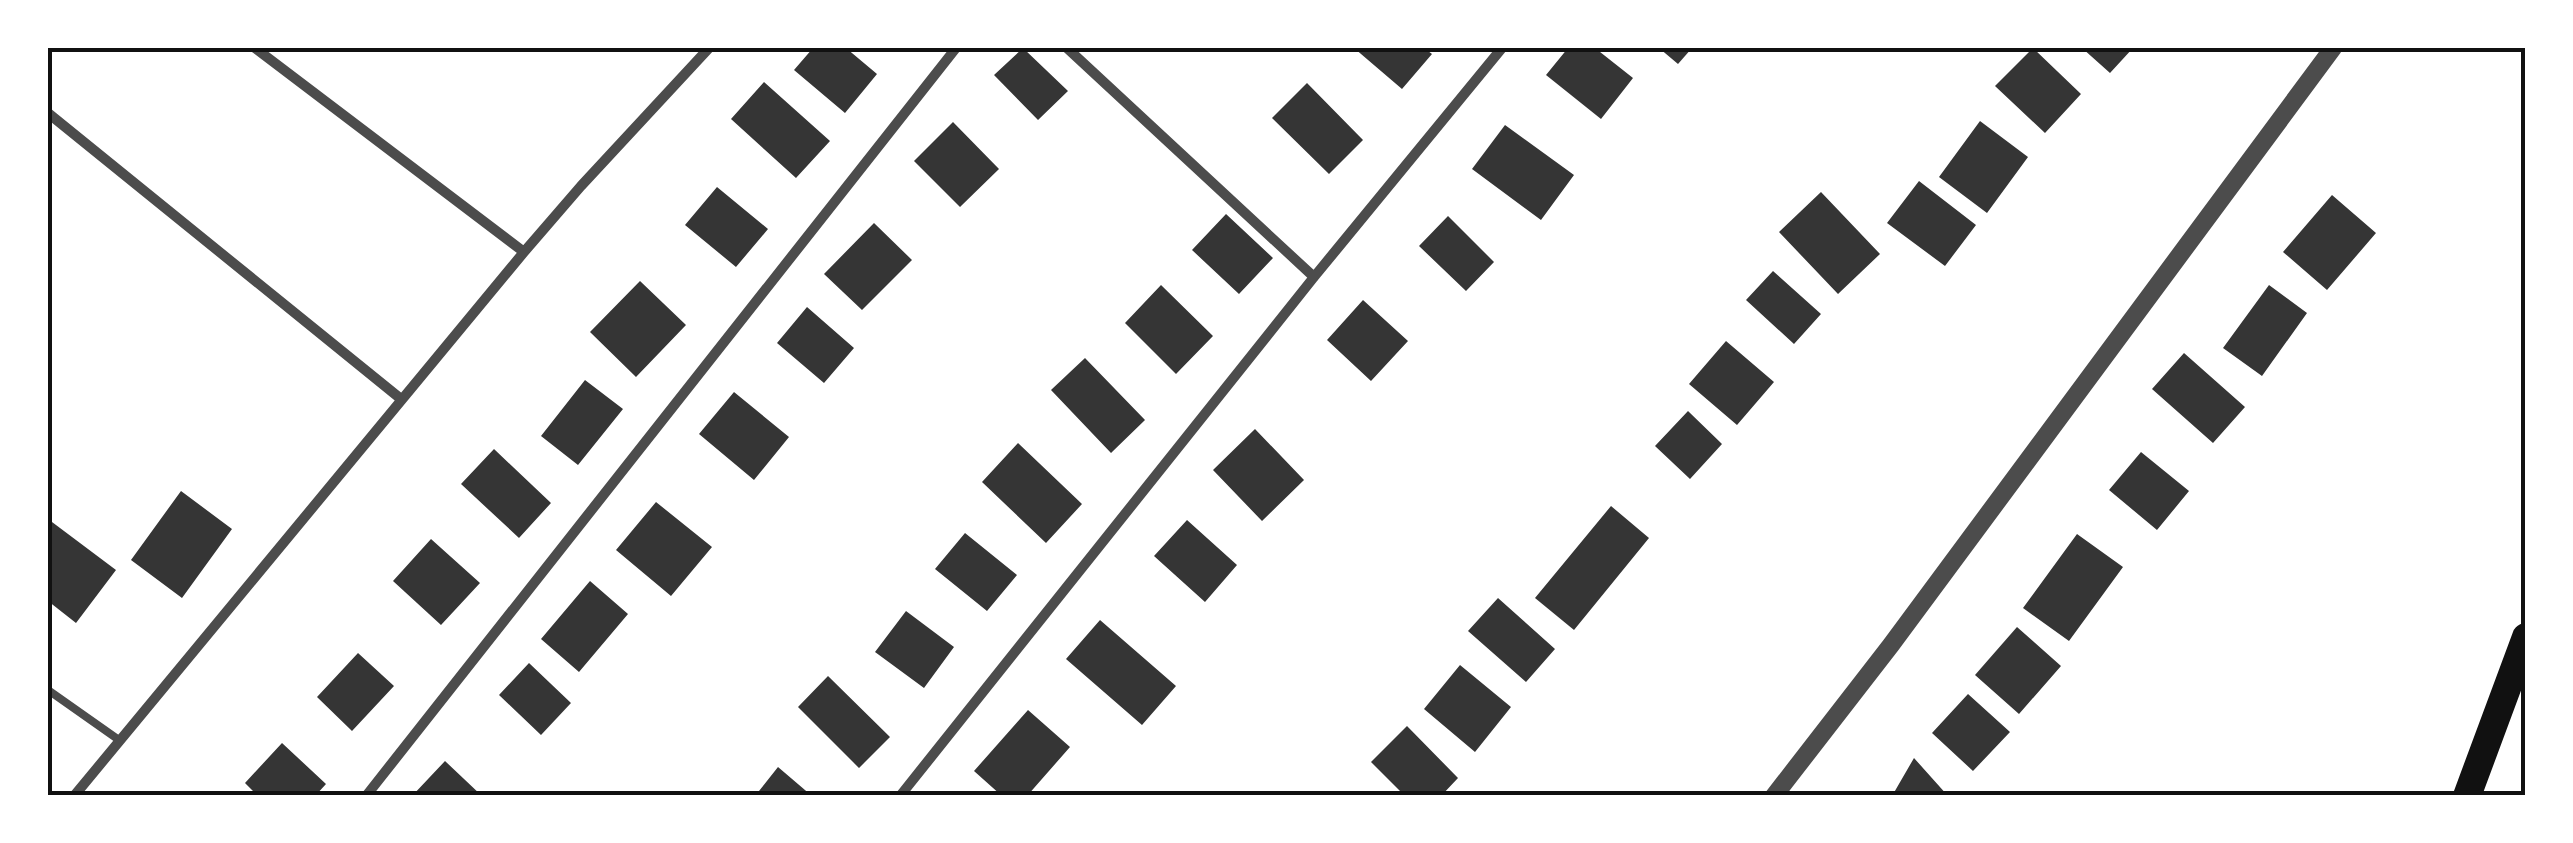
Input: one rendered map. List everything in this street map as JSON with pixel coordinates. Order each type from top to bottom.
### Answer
[{"type":"highway","points":[[2468,796],[2526,637]]},
{"type":"street","points":[[255,48],[524,252]]},
{"type":"street","points":[[74,796],[524,252],[709,48]]},
{"type":"street","points":[[366,796],[956,48]]},
{"type":"street","points":[[1067,48],[1314,277]]},
{"type":"street","points":[[900,796],[1502,48]]},
{"type":"street","points":[[1774,796],[1892,645],[2333,48]]},
{"type":"street","points":[[48,113],[401,398]]},
{"type":"lane","points":[[48,690],[119,740]]},
{"type":"building","points":[[813,48],[846,48],[877,74],[845,113],[794,70]]},
{"type":"building","points":[[1023,48],[1068,91],[1038,120],[994,75]]},
{"type":"building","points":[[1354,48],[1424,48],[1432,54],[1402,89]]},
{"type":"building","points":[[1568,48],[1595,48],[1633,78],[1601,119],[1546,75]]},
{"type":"building","points":[[1659,48],[1692,48],[1678,64]]},
{"type":"building","points":[[2033,48],[2081,94],[2045,133],[1995,86]]},
{"type":"building","points":[[2082,48],[2133,48],[2110,73]]},
{"type":"building","points":[[764,82],[830,141],[796,178],[731,119]]},
{"type":"building","points":[[1307,83],[1363,140],[1329,174],[1272,118]]},
{"type":"building","points":[[1980,121],[2028,157],[1987,213],[1939,177]]},
{"type":"building","points":[[953,122],[999,169],[960,207],[914,161]]},
{"type":"building","points":[[1505,125],[1574,175],[1541,220],[1472,169]]},
{"type":"building","points":[[1919,181],[1976,225],[1945,266],[1887,223]]},
{"type":"building","points":[[717,187],[768,229],[736,267],[685,225]]},
{"type":"building","points":[[1821,192],[1880,254],[1838,294],[1779,232]]},
{"type":"building","points":[[2332,195],[2376,233],[2327,290],[2283,252]]},
{"type":"building","points":[[1226,214],[1273,258],[1239,294],[1192,250]]},
{"type":"building","points":[[1448,216],[1494,262],[1466,291],[1419,246]]},
{"type":"building","points":[[874,223],[912,260],[862,310],[824,274]]},
{"type":"building","points":[[1773,271],[1821,314],[1794,344],[1746,300]]},
{"type":"building","points":[[640,281],[686,325],[636,377],[590,332]]},
{"type":"building","points":[[1161,285],[1213,336],[1176,374],[1125,323]]},
{"type":"building","points":[[2269,285],[2307,313],[2262,376],[2223,348]]},
{"type":"building","points":[[1363,300],[1408,341],[1371,381],[1327,340]]},
{"type":"building","points":[[807,307],[854,348],[824,383],[777,343]]},
{"type":"building","points":[[1726,341],[1774,382],[1737,425],[1689,384]]},
{"type":"building","points":[[2184,353],[2245,407],[2213,443],[2152,389]]},
{"type":"building","points":[[1085,358],[1145,420],[1111,453],[1051,390]]},
{"type":"building","points":[[585,380],[623,409],[578,465],[541,436]]},
{"type":"building","points":[[734,392],[789,437],[754,480],[699,434]]},
{"type":"building","points":[[1688,411],[1722,444],[1690,479],[1655,446]]},
{"type":"building","points":[[1255,429],[1304,480],[1262,521],[1213,470]]},
{"type":"building","points":[[1018,443],[1082,504],[1046,543],[982,482]]},
{"type":"building","points":[[494,449],[551,503],[519,538],[461,484]]},
{"type":"building","points":[[2141,452],[2189,491],[2157,530],[2109,490]]},
{"type":"building","points":[[181,491],[232,529],[182,598],[131,560]]},
{"type":"building","points":[[656,502],[712,547],[671,596],[616,550]]},
{"type":"building","points":[[1611,506],[1649,538],[1574,630],[1535,598]]},
{"type":"building","points":[[48,519],[116,570],[76,623],[48,601]]},
{"type":"building","points":[[1187,520],[1237,565],[1205,602],[1154,556]]},
{"type":"building","points":[[965,533],[1017,575],[987,611],[935,569]]},
{"type":"building","points":[[2077,534],[2123,567],[2069,641],[2023,608]]},
{"type":"building","points":[[431,539],[480,583],[441,625],[393,581]]},
{"type":"building","points":[[590,581],[628,614],[579,672],[541,639]]},
{"type":"building","points":[[1498,598],[1555,649],[1526,682],[1468,631]]},
{"type":"building","points":[[906,611],[954,647],[924,688],[875,652]]},
{"type":"building","points":[[1100,620],[1176,686],[1142,725],[1066,659]]},
{"type":"building","points":[[2017,627],[2061,666],[2019,714],[1975,675]]},
{"type":"building","points":[[358,653],[394,686],[352,731],[317,697]]},
{"type":"building","points":[[529,663],[571,703],[541,735],[499,695]]},
{"type":"building","points":[[1460,665],[1511,707],[1475,752],[1424,709]]},
{"type":"building","points":[[828,676],[890,737],[859,768],[798,707]]},
{"type":"building","points":[[1968,694],[2010,732],[1973,771],[1932,733]]},
{"type":"building","points":[[1028,710],[1070,747],[1027,796],[1002,796],[974,771]]},
{"type":"building","points":[[1407,726],[1458,778],[1441,796],[1405,796],[1371,762]]},
{"type":"building","points":[[282,743],[326,784],[315,796],[258,796],[245,783]]},
{"type":"building","points":[[1914,758],[1948,796],[1892,796]]},
{"type":"building","points":[[445,761],[482,796],[412,796]]},
{"type":"building","points":[[778,767],[812,796],[755,796]]}]
